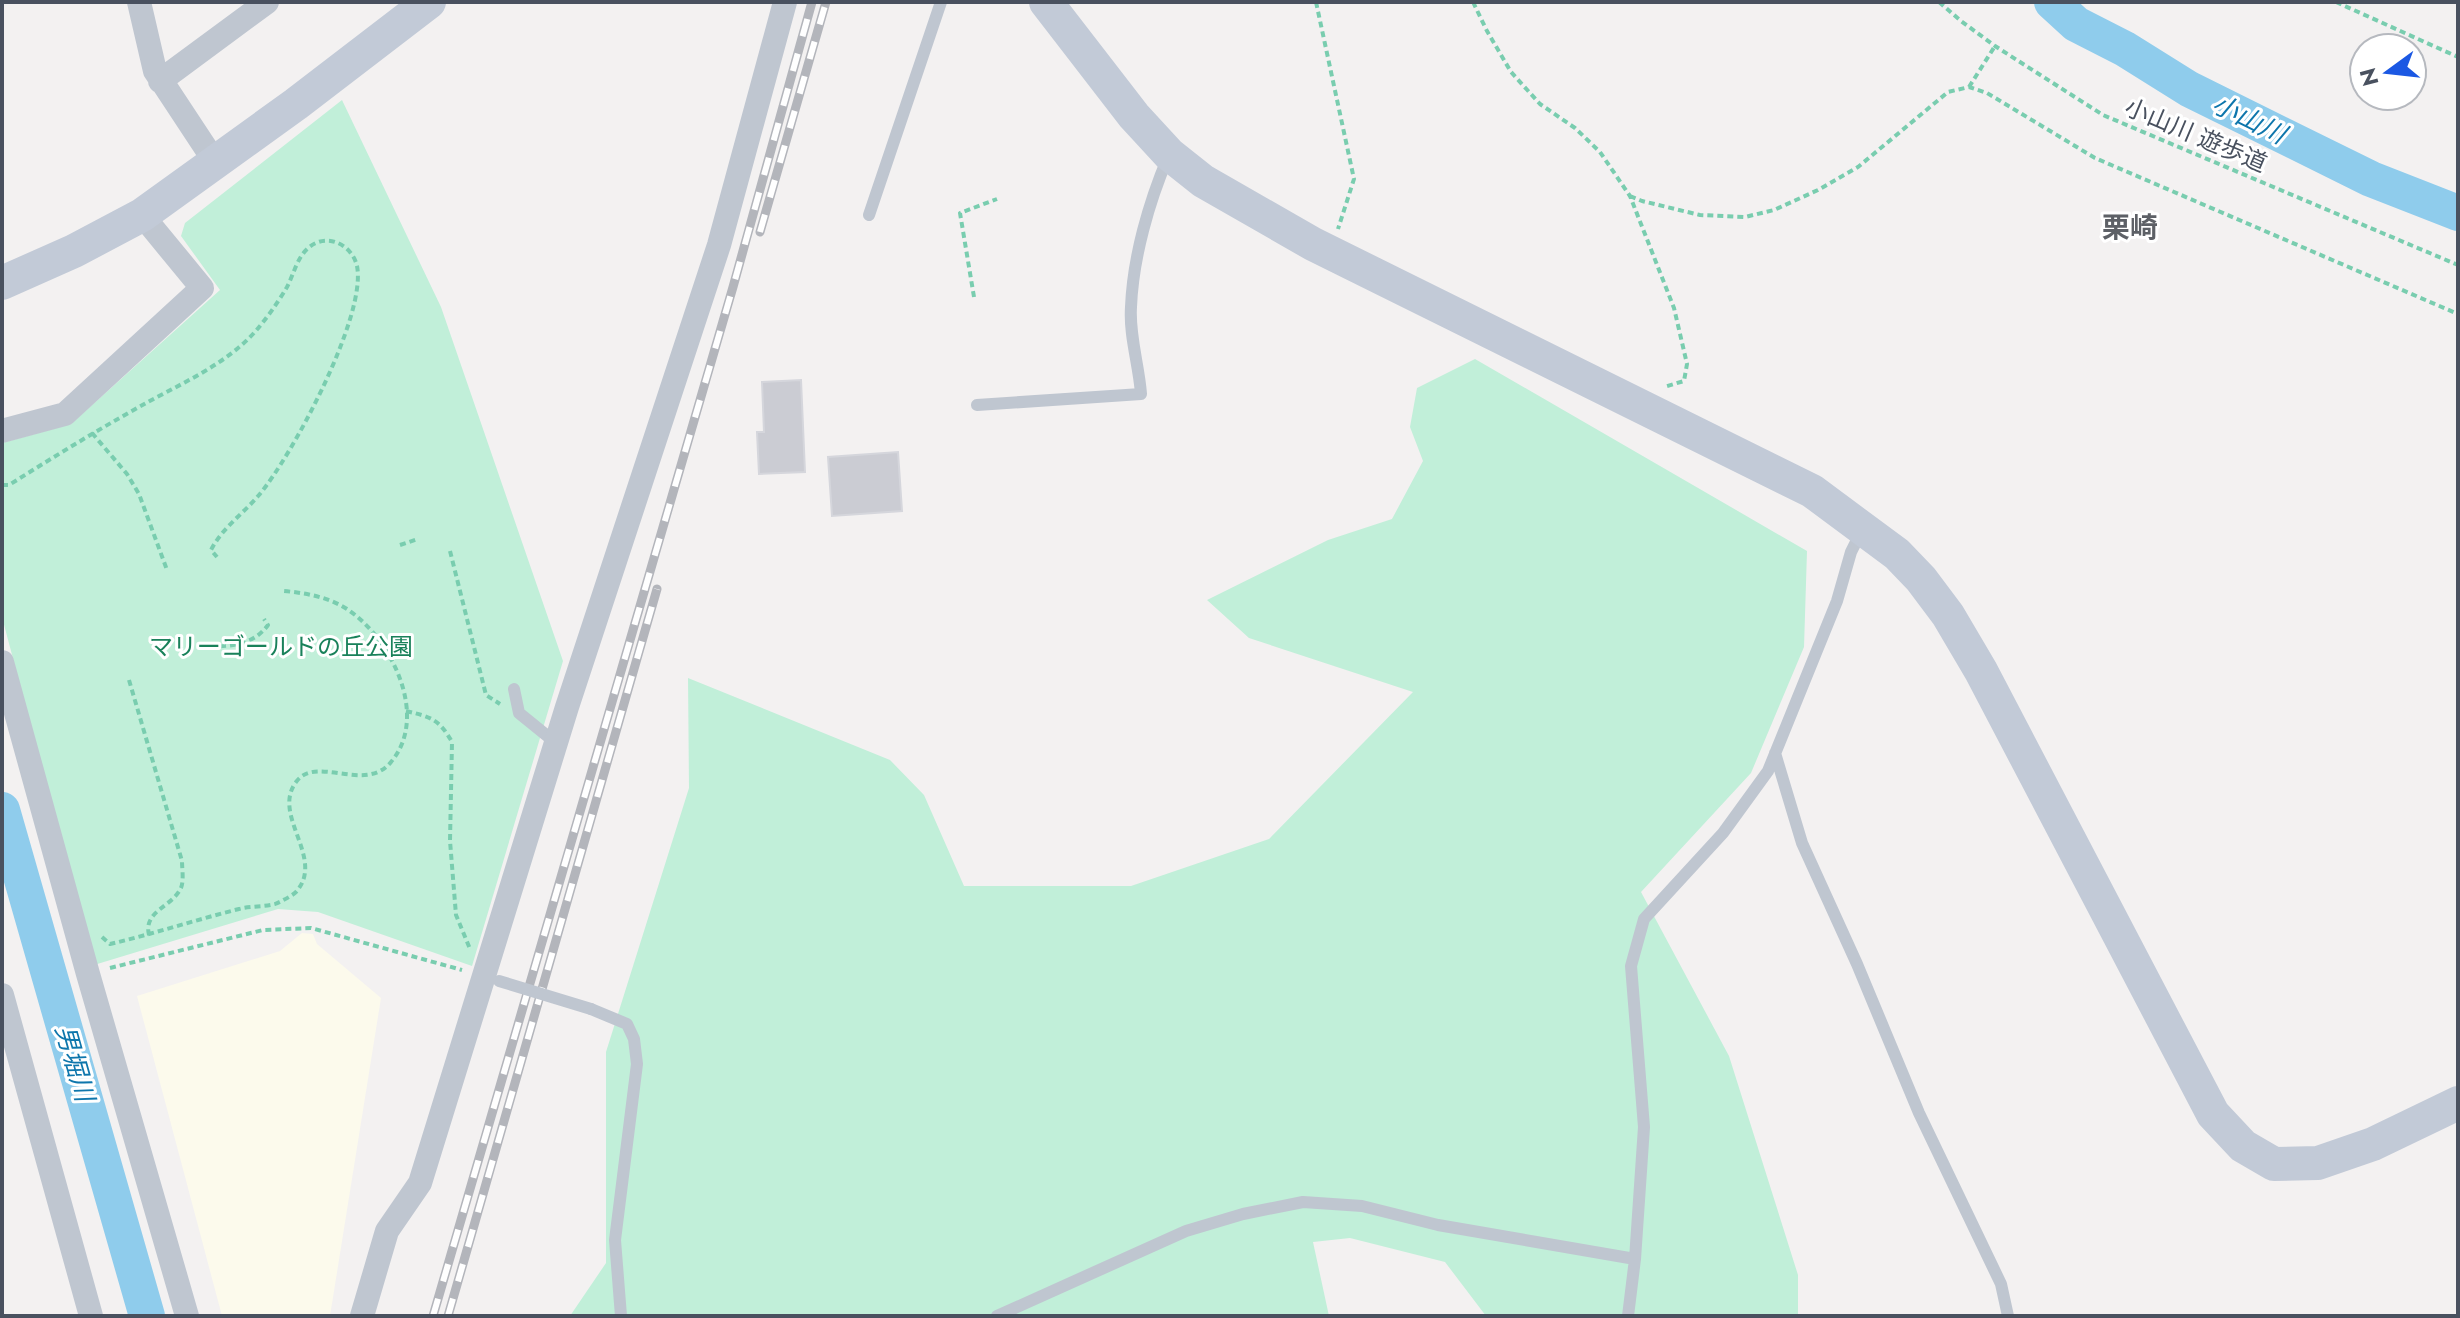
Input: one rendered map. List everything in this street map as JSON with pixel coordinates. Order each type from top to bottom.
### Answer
[{"type":"street","points":[[139,2],[155,71],[215,162]]},
{"type":"street","points":[[2,283],[74,251],[142,215],[296,104],[429,2]]},
{"type":"street","points":[[362,1316],[387,1231],[420,1183],[489,974],[556,743],[719,245],[785,2]]},
{"type":"street","points":[[1046,2],[1134,116],[1169,154],[1203,181],[1330,252],[1812,491],[1905,562],[1948,615],[1981,671],[2213,1114],[2243,1146],[2274,1164],[2318,1163],[2373,1144],[2458,1103]]},
{"type":"street","points":[[160,81],[263,3]]},
{"type":"street","points":[[2,431],[65,414],[202,288],[142,215]]},
{"type":"street","points":[[2,662],[8,726],[88,974],[187,1316]]},
{"type":"street","points":[[2,995],[91,1316]]},
{"type":"lane","points":[[869,215],[941,2]]},
{"type":"lane","points":[[977,405],[1141,394],[1130,309],[1135,269],[1159,178],[1169,154]]},
{"type":"lane","points":[[1628,1316],[1644,1127],[1631,966],[1644,919],[1723,833],[1768,771],[1837,601],[1851,552],[1863,528]]},
{"type":"lane","points":[[514,689],[519,713],[556,743]]},
{"type":"lane","points":[[1775,753],[1802,843],[1919,1113],[2001,1284],[2008,1316]]},
{"type":"lane","points":[[489,974],[627,1024],[634,1039],[637,1064],[615,1240],[621,1316]]},
{"type":"lane","points":[[997,1316],[1186,1231],[1243,1214],[1303,1202],[1362,1206],[1438,1225],[1635,1259]]},
{"type":"path","points":[[1316,2],[1354,179],[1330,252]]},
{"type":"path","points":[[1473,2],[1511,72],[1540,104],[1575,128],[1600,152],[1630,196],[1674,308],[1687,364],[1684,381],[1673,387],[1643,390],[1631,400]]},
{"type":"path","name":"小山川 遊歩道","points":[[1939,2],[1995,46],[2103,115],[2458,265]]},
{"type":"path","points":[[2336,2],[2458,57]]},
{"type":"path","points":[[1969,87],[1995,46]]},
{"type":"path","points":[[1630,196],[1700,215],[1745,217],[1774,210],[1858,167],[1948,92],[1969,87],[1987,93],[2095,158],[2458,314]]},
{"type":"path","points":[[974,297],[960,213],[997,199]]},
{"type":"path","points":[[2,485],[9,485],[92,433],[215,364],[247,340],[286,288],[303,252],[315,243],[327,240],[348,248],[356,260],[359,277],[341,350],[278,467],[259,494],[218,535],[211,550],[217,557]]},
{"type":"path","points":[[92,433],[127,474],[139,494],[167,570]]},
{"type":"path","points":[[400,545],[418,539]]},
{"type":"path","points":[[450,551],[486,695],[502,705]]},
{"type":"path","points":[[100,927],[103,939],[110,944],[243,907],[274,904],[295,892],[305,873],[304,855],[291,816],[290,796],[296,781],[309,772],[322,771],[356,777],[388,766],[401,749],[406,711],[397,672],[378,636],[347,609],[302,593],[284,591]]},
{"type":"path","points":[[210,646],[232,647],[260,636],[268,625],[264,619]]},
{"type":"path","points":[[129,680],[182,861],[182,885],[170,903],[152,915],[147,926],[149,935]]},
{"type":"path","points":[[406,711],[433,718],[445,729],[452,742],[450,841],[456,915],[471,952],[489,974]]},
{"type":"path","points":[[88,974],[263,930],[311,928],[489,974]]},
{"type":"shaded area","points":[[302,933],[313,934],[317,944],[381,998],[330,1316],[222,1316],[137,996],[280,951]]},
{"type":"green space","name":"マリーゴールドの丘公園","points":[[342,100],[441,307],[563,661],[472,966],[318,912],[278,909],[94,965],[2,617],[2,443],[71,424],[220,290],[181,236],[185,223]]},
{"type":"green space","points":[[1475,359],[1807,551],[1804,647],[1751,773],[1641,892],[1729,1056],[1798,1275],[1798,1316],[1486,1316],[1445,1262],[1350,1238],[1313,1242],[1329,1316],[570,1316],[606,1263],[606,1052],[689,788],[688,678],[890,760],[924,795],[964,886],[1131,886],[1269,839],[1413,692],[1249,638],[1207,600],[1328,540],[1392,519],[1423,461],[1410,427],[1417,388]]},
{"type":"building","points":[[801,380],[805,472],[759,474],[757,432],[764,432],[762,382]]},
{"type":"building","points":[[898,452],[902,511],[832,516],[828,457]]},
{"type":"waterway","name":"小山川","points":[[2052,2],[2076,24],[2125,49],[2189,89],[2371,179],[2458,213]]},
{"type":"waterway","name":"男堀川","points":[[2,810],[147,1316]]},
{"type":"railway","points":[[433,1316],[733,287],[812,2]]},
{"type":"railway","points":[[760,232],[826,2]]},
{"type":"railway","points":[[448,1316],[657,589]]},
{"type":"district","name":"栗崎","points":[[2130,227]]}]
